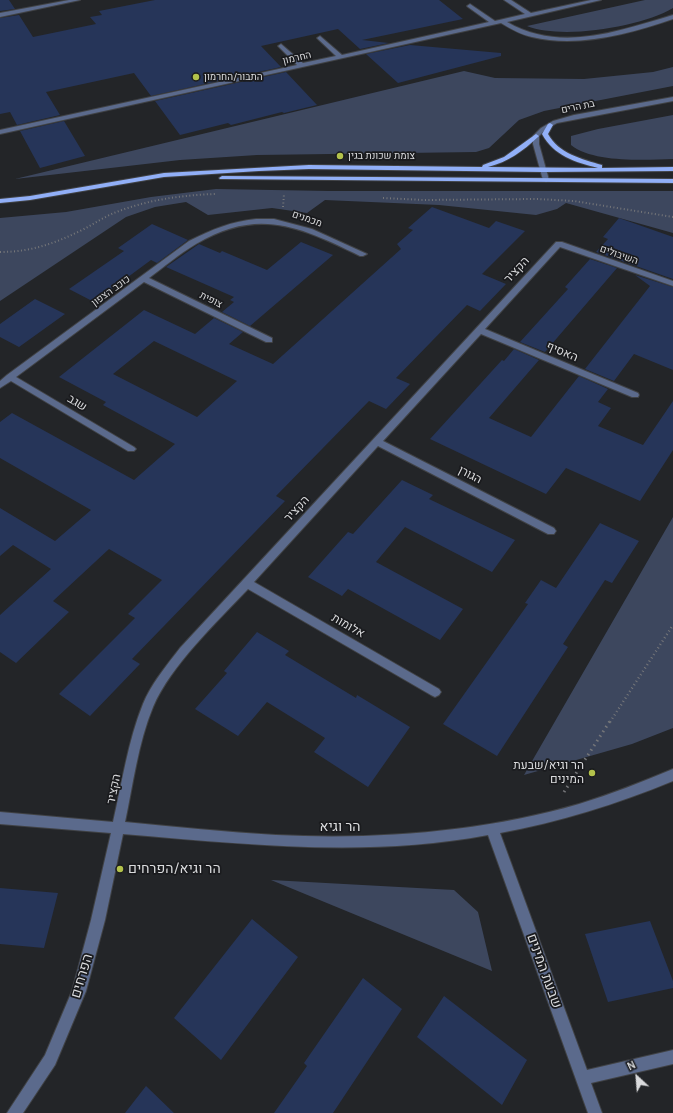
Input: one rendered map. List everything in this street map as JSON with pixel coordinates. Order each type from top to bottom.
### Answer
[{"type":"main road","points":[[550,125],[545,134],[548,141],[570,157],[601,166],[630,170]]},
{"type":"main road","points":[[464,169],[504,161],[514,155],[536,136]]},
{"type":"main road","points":[[0,200],[30,198],[164,175],[259,169],[309,167],[543,170],[673,169]]},
{"type":"main road","points":[[164,175],[214,178],[673,181]]},
{"type":"street","points":[[0,15],[14,14],[56,6],[77,0]]},
{"type":"street","points":[[507,0],[530,15]]},
{"type":"street","name":"החרמון","points":[[0,132],[598,0]]},
{"type":"street","points":[[470,6],[494,23]]},
{"type":"street","points":[[502,21],[532,35],[573,39],[602,36],[632,30],[673,17]]},
{"type":"street","points":[[320,38],[341,57]]},
{"type":"street","points":[[280,46],[302,66]]},
{"type":"street","points":[[120,98],[126,105]]},
{"type":"street","name":"בת הרים","points":[[536,136],[550,125],[574,117],[673,99]]},
{"type":"street","points":[[80,107],[85,114]]},
{"type":"street","points":[[536,136],[536,144],[546,180]]},
{"type":"street","name":"מכמנים","points":[[240,223],[281,221],[312,230],[363,254]]},
{"type":"street","name":"כוכב הצפון","points":[[0,385],[192,243],[217,230],[240,223]]},
{"type":"street","name":"השיבולים","points":[[559,244],[673,284]]},
{"type":"street","name":"הקציר","points":[[119,827],[138,736],[148,705],[163,678],[184,651],[559,244]]},
{"type":"street","name":"צופית","points":[[144,279],[269,340]]},
{"type":"street","name":"האסיף","points":[[479,330],[635,395]]},
{"type":"street","name":"שגב","points":[[10,377],[131,449]]},
{"type":"street","name":"הגורן","points":[[376,442],[551,531]]},
{"type":"street","name":"אלומות","points":[[247,583],[435,692]]},
{"type":"street","name":"הר וגיא","points":[[0,818],[316,843],[402,840],[492,829],[548,817],[624,795],[673,775]]},
{"type":"street","name":"הפרחים","points":[[14,1113],[50,1060],[79,991],[98,920],[119,827]]},
{"type":"street","name":"שבעת המינים","points":[[492,829],[595,1113]]},
{"type":"street","points":[[583,1078],[673,1057]]},
{"type":"path","points":[[0,252],[18,252],[44,247],[84,229],[114,213],[145,204],[184,195],[220,194]]},
{"type":"path","points":[[277,194],[284,194]]},
{"type":"path","points":[[378,197],[424,200],[537,199],[574,201],[673,217]]},
{"type":"path","points":[[548,817],[673,625]]},
{"type":"shaded area","points":[[645,0],[673,0],[673,8],[642,21],[601,29],[560,32],[542,30],[527,26]]},
{"type":"shaded area","points":[[673,67],[673,86],[544,111],[519,120],[489,148],[476,152],[257,155],[180,160],[15,179],[464,71],[495,78],[584,79],[653,72]]},
{"type":"shaded area","points":[[673,115],[673,159],[634,160],[606,158],[581,151],[571,145],[571,136],[598,129]]},
{"type":"shaded area","points":[[216,189],[329,191],[673,191],[673,233],[566,203],[557,209],[536,215],[439,205],[325,200],[307,213],[272,208],[208,215],[186,202],[155,207],[126,217],[0,301],[0,218],[66,212],[151,197]]},
{"type":"shaded area","points":[[673,517],[673,728],[632,744],[524,775]]},
{"type":"shaded area","points":[[271,880],[454,890],[478,912],[492,971]]},
{"type":"building","points":[[0,0],[9,0],[15,9],[0,11]]},
{"type":"building","points":[[155,0],[439,0],[463,19],[362,40],[389,43],[360,49],[338,29],[261,46],[281,67],[151,96],[134,73],[46,92],[60,115],[17,125],[10,112],[0,114],[0,18],[19,15],[33,37],[96,24],[90,17],[102,15],[99,11]]},
{"type":"building","points":[[410,45],[501,53],[501,56],[398,83],[366,54]]},
{"type":"building","points":[[286,72],[317,105],[231,125],[228,123],[180,135],[155,101]]},
{"type":"building","points":[[64,121],[85,156],[40,168],[20,131]]},
{"type":"building","points":[[432,207],[489,228],[496,221],[525,231],[482,274],[506,284],[480,311],[467,305],[396,378],[410,384],[386,409],[369,401],[276,496],[285,501],[132,659],[140,664],[90,716],[59,694],[135,618],[128,614],[162,580],[109,549],[53,601],[69,612],[16,663],[0,652],[0,615],[51,569],[13,545],[0,556],[0,508],[55,541],[91,510],[0,458],[0,422],[12,413],[134,480],[175,444],[103,405],[106,402],[59,377],[144,310],[195,334],[214,318],[243,332],[229,344],[273,364],[401,249],[397,244],[413,230],[408,228]],"holes":[[[154,341],[237,381],[197,417],[113,374]]]},
{"type":"building","points":[[619,218],[673,237],[673,279],[596,252],[608,239],[603,237]]},
{"type":"building","points":[[152,224],[188,240],[157,263],[151,260],[94,302],[69,289],[124,251],[118,248]]},
{"type":"building","points":[[301,242],[333,255],[250,326],[222,312],[234,302],[230,300],[234,297],[166,267],[199,244],[220,253],[222,251],[267,270]]},
{"type":"building","points":[[590,259],[617,268],[545,352],[520,342],[568,289],[565,287]]},
{"type":"building","points":[[635,275],[673,287],[673,370],[634,354],[614,381],[585,369],[650,286]]},
{"type":"building","points":[[35,299],[65,314],[19,347],[0,337],[0,324]]},
{"type":"building","points":[[514,349],[539,360],[489,418],[531,437],[579,376],[608,389],[598,402],[611,408],[598,426],[643,445],[673,401],[673,450],[640,501],[566,468],[546,494],[430,439],[502,360],[504,361]]},
{"type":"building","points":[[402,480],[433,495],[429,499],[515,540],[492,572],[405,527],[376,562],[463,609],[440,640],[348,589],[342,596],[308,577],[348,532],[353,534]]},
{"type":"building","points":[[600,523],[639,541],[612,583],[605,580],[563,644],[568,647],[497,756],[443,724],[528,604],[525,603],[541,580],[556,588]]},
{"type":"building","points":[[257,632],[289,651],[285,655],[356,698],[357,695],[410,727],[368,787],[314,752],[325,738],[267,702],[238,736],[195,709],[227,673],[224,671]]},
{"type":"building","points":[[0,888],[58,893],[44,948],[0,944]]},
{"type":"building","points":[[252,919],[298,957],[221,1060],[174,1018]]},
{"type":"building","points":[[650,921],[673,981],[673,988],[608,1002],[585,934]]},
{"type":"building","points":[[363,978],[402,1009],[333,1113],[274,1113],[307,1066],[304,1063]]},
{"type":"building","points":[[444,996],[527,1060],[502,1105],[417,1037]]},
{"type":"building","points":[[146,1086],[174,1113],[125,1113]]},
{"type":"place","name":"התבור/החרמון","points":[[196,77]]},
{"type":"place","name":"צומת שכונת בגין","points":[[340,156]]},
{"type":"place","name":"הר וגיא/שבעת המינים","points":[[592,773]]},
{"type":"place","name":"הר וגיא/הפרחים","points":[[120,869]]}]
